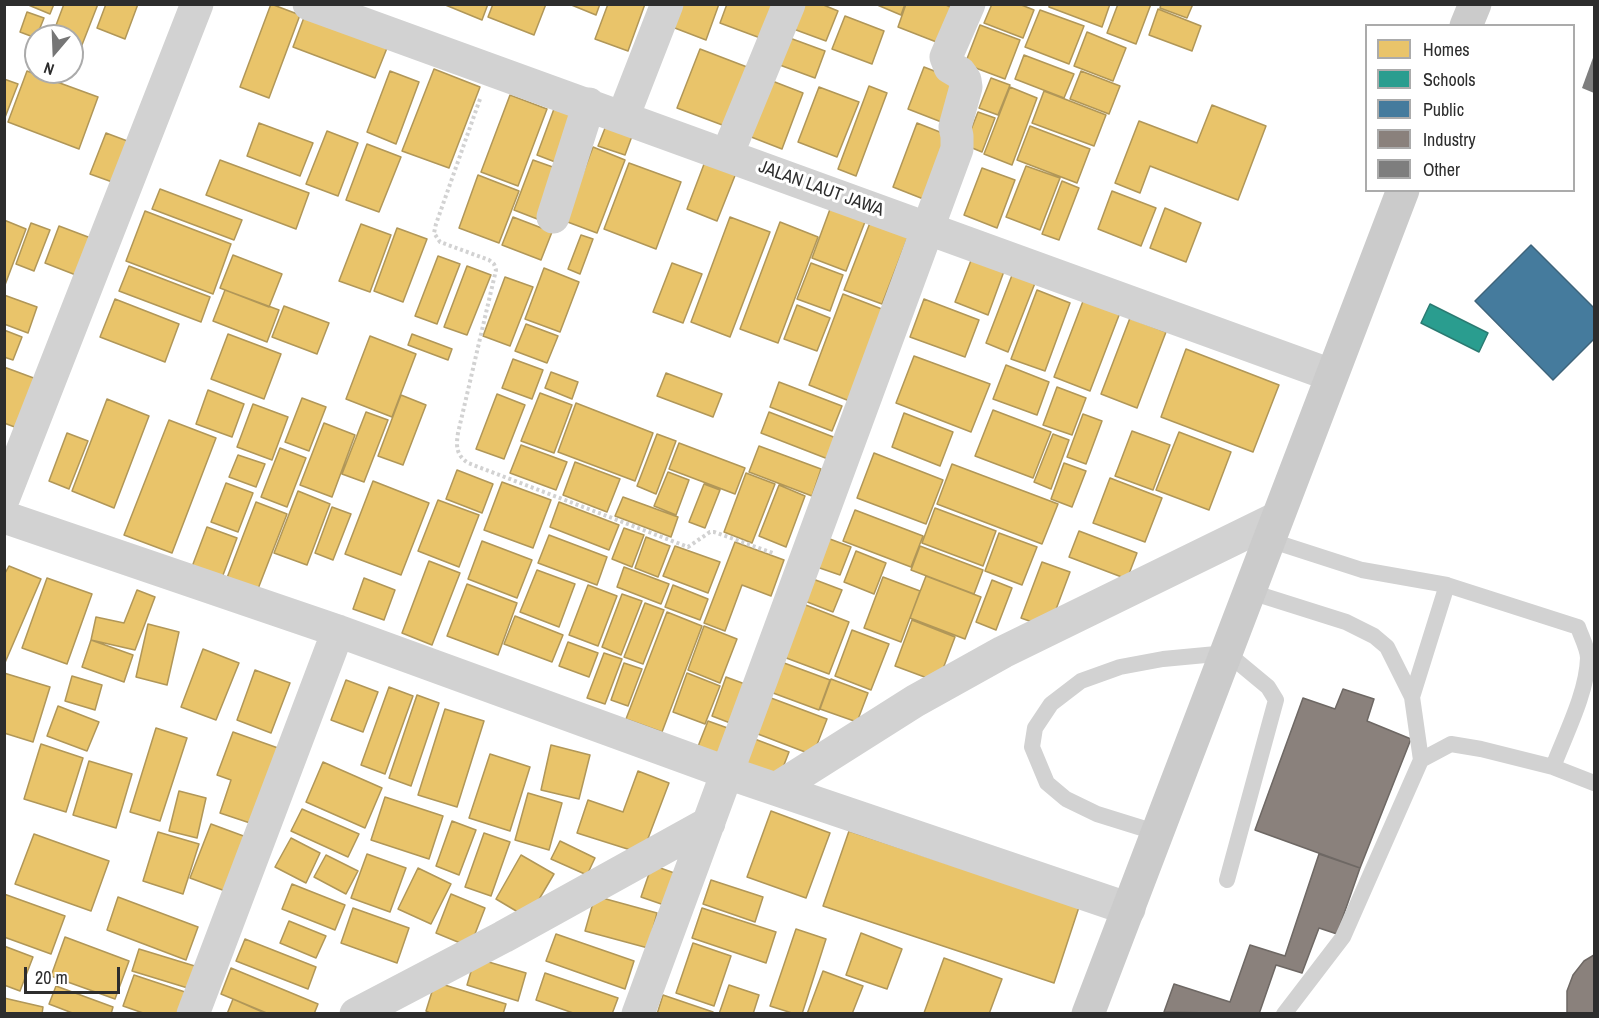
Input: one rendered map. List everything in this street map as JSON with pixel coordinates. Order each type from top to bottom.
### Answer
[{"type":"main road","points":[[1467,24],[1474,4]]},
{"type":"main road","points":[[1088,1014],[1402,192]]},
{"type":"street","points":[[4,497],[197,4]]},
{"type":"street","name":"JALAN LAUT JAWA","points":[[309,4],[1331,375]]},
{"type":"street","points":[[623,117],[667,4]]},
{"type":"street","points":[[727,155],[789,4]]},
{"type":"street","points":[[638,1014],[957,149],[955,127],[966,87],[965,80],[960,73],[950,68],[946,57],[969,4]]},
{"type":"street","points":[[553,217],[589,104]]},
{"type":"street","points":[[4,517],[338,631],[776,789],[1129,909]]},
{"type":"street","points":[[776,789],[915,701],[1003,652],[1273,529]]},
{"type":"street","points":[[193,1014],[338,631]]},
{"type":"street","points":[[356,1014],[503,938],[709,823]]},
{"type":"lane","points":[[1273,529],[1362,570],[1447,585],[1578,627],[1588,656],[1584,682],[1552,767]]},
{"type":"lane","points":[[1412,697],[1447,585]]},
{"type":"lane","points":[[1251,592],[1346,622],[1374,636],[1387,647],[1412,697],[1421,760],[1342,937],[1284,1014]]},
{"type":"lane","points":[[1158,833],[1097,814],[1066,800],[1047,783],[1032,747],[1035,728],[1051,704],[1081,681],[1120,667],[1164,659],[1227,653],[1268,687],[1276,700],[1227,880]]},
{"type":"lane","points":[[1421,760],[1451,744],[1552,767],[1594,783]]},
{"type":"path","points":[[490,70],[434,233],[440,242],[489,260],[494,264],[496,270],[458,433],[456,445],[458,453],[468,463],[688,547],[710,532],[714,532],[804,564]]},
{"type":"building: Homes","points":[[26,4],[54,4],[50,14]]},
{"type":"building: Homes","points":[[64,4],[98,4],[84,40],[84,24],[56,24]]},
{"type":"building: Homes","points":[[106,4],[138,4],[125,39],[97,28]]},
{"type":"building: Homes","points":[[271,4],[300,15],[269,98],[240,87]]},
{"type":"building: Homes","points":[[443,4],[488,4],[482,20]]},
{"type":"building: Homes","points":[[493,4],[546,4],[534,35],[488,17]]},
{"type":"building: Homes","points":[[569,4],[600,4],[596,15]]},
{"type":"building: Homes","points":[[608,4],[645,4],[628,51],[595,39]]},
{"type":"building: Homes","points":[[675,4],[719,4],[706,40],[667,25]]},
{"type":"building: Homes","points":[[727,4],[776,4],[763,39],[720,23]]},
{"type":"building: Homes","points":[[797,4],[821,4],[838,11],[826,41],[788,27]]},
{"type":"building: Homes","points":[[875,4],[905,4],[901,15]]},
{"type":"building: Homes","points":[[906,4],[944,4],[952,8],[939,43],[898,27]]},
{"type":"building: Homes","points":[[992,4],[1019,4],[1034,10],[1023,38],[984,23]]},
{"type":"building: Homes","points":[[1049,4],[1110,4],[1102,27],[1049,7]]},
{"type":"building: Homes","points":[[1118,4],[1151,4],[1136,44],[1107,33]]},
{"type":"building: Homes","points":[[1161,4],[1193,4],[1187,18],[1160,8]]},
{"type":"building: Homes","points":[[1158,9],[1201,26],[1192,51],[1149,35]]},
{"type":"building: Homes","points":[[1040,10],[1084,26],[1069,64],[1025,47]]},
{"type":"building: Homes","points":[[27,12],[44,18],[42,24],[24,24],[24,34],[20,32]]},
{"type":"building: Homes","points":[[306,12],[389,43],[375,78],[293,47]]},
{"type":"building: Homes","points":[[845,16],[884,31],[872,64],[832,49]]},
{"type":"building: Homes","points":[[980,25],[1020,40],[1005,79],[965,64]]},
{"type":"building: Homes","points":[[1087,32],[1126,48],[1113,81],[1074,66]]},
{"type":"building: Homes","points":[[787,37],[825,51],[815,78],[777,64]]},
{"type":"building: Homes","points":[[700,49],[747,67],[725,126],[677,108]]},
{"type":"building: Homes","points":[[1024,55],[1074,74],[1064,98],[1015,79]]},
{"type":"building: Homes","points":[[924,67],[960,81],[944,123],[908,109]]},
{"type":"building: Homes","points":[[434,69],[480,87],[449,168],[402,151]]},
{"type":"building: Homes","points":[[390,71],[419,82],[396,144],[367,132]]},
{"type":"building: Homes","points":[[1081,71],[1120,86],[1109,114],[1070,99]]},
{"type":"building: Homes","points":[[762,77],[803,93],[782,149],[741,133]]},
{"type":"building: Homes","points":[[991,78],[1010,85],[998,115],[979,108]]},
{"type":"building: Homes","points":[[4,79],[18,84],[4,120]]},
{"type":"building: Homes","points":[[24,79],[24,84],[62,84],[98,97],[79,149],[8,122]]},
{"type":"building: Homes","points":[[869,86],[887,93],[856,176],[838,169]]},
{"type":"building: Homes","points":[[819,87],[859,102],[837,157],[798,142]]},
{"type":"building: Homes","points":[[1010,87],[1037,98],[1012,165],[984,154]]},
{"type":"building: Homes","points":[[1044,91],[1106,115],[1094,146],[1032,123]]},
{"type":"building: Homes","points":[[510,95],[547,109],[518,186],[481,172]]},
{"type":"building: Homes","points":[[558,98],[585,109],[563,165],[537,155]]},
{"type":"building: Homes","points":[[1212,105],[1266,126],[1238,200],[1150,166],[1140,193],[1115,183],[1139,121],[1197,143]]},
{"type":"building: Homes","points":[[978,112],[995,118],[982,152],[965,145]]},
{"type":"building: Homes","points":[[609,118],[635,128],[625,155],[598,146]]},
{"type":"building: Homes","points":[[259,123],[313,143],[300,176],[247,156]]},
{"type":"building: Homes","points":[[917,123],[955,138],[931,202],[893,187]]},
{"type":"building: Homes","points":[[1030,126],[1090,149],[1077,183],[1017,160]]},
{"type":"building: Homes","points":[[327,131],[358,143],[338,196],[306,184]]},
{"type":"building: Homes","points":[[106,133],[130,142],[115,183],[90,174]]},
{"type":"building: Homes","points":[[367,144],[401,157],[379,212],[346,200]]},
{"type":"building: Homes","points":[[593,147],[625,160],[597,233],[565,221]]},
{"type":"building: Homes","points":[[709,151],[740,163],[717,221],[687,209]]},
{"type":"building: Homes","points":[[220,160],[309,193],[296,229],[206,195]]},
{"type":"building: Homes","points":[[533,160],[564,171],[545,222],[514,210]]},
{"type":"building: Homes","points":[[629,163],[681,182],[656,249],[604,229]]},
{"type":"building: Homes","points":[[1026,166],[1060,178],[1040,230],[1006,217]]},
{"type":"building: Homes","points":[[982,168],[1015,180],[997,228],[964,215]]},
{"type":"building: Homes","points":[[478,175],[519,191],[499,243],[459,228]]},
{"type":"building: Homes","points":[[1062,181],[1079,188],[1059,240],[1042,234]]},
{"type":"building: Homes","points":[[160,189],[242,220],[234,240],[152,209]]},
{"type":"building: Homes","points":[[1112,191],[1156,208],[1141,246],[1098,229]]},
{"type":"building: Homes","points":[[833,201],[868,214],[846,271],[812,258]]},
{"type":"building: Homes","points":[[1165,208],[1201,223],[1186,262],[1150,248]]},
{"type":"building: Homes","points":[[145,211],[231,244],[213,294],[126,261]]},
{"type":"building: Homes","points":[[873,215],[911,229],[882,304],[844,290]]},
{"type":"building: Homes","points":[[513,217],[552,232],[541,260],[502,245]]},
{"type":"building: Homes","points":[[730,217],[770,232],[730,337],[691,322]]},
{"type":"building: Homes","points":[[4,220],[26,229],[5,285],[4,285]]},
{"type":"building: Homes","points":[[780,222],[818,237],[778,343],[740,329]]},
{"type":"building: Homes","points":[[31,223],[50,230],[34,271],[16,264]]},
{"type":"building: Homes","points":[[361,224],[391,235],[370,292],[339,281]]},
{"type":"building: Homes","points":[[59,226],[96,240],[81,277],[45,263]]},
{"type":"building: Homes","points":[[397,228],[427,239],[403,302],[374,291]]},
{"type":"building: Homes","points":[[581,235],[593,239],[580,274],[568,269]]},
{"type":"building: Homes","points":[[975,250],[1007,263],[988,315],[955,302]]},
{"type":"building: Homes","points":[[233,255],[282,274],[269,307],[220,288]]},
{"type":"building: Homes","points":[[438,256],[460,264],[437,324],[415,316]]},
{"type":"building: Homes","points":[[672,263],[702,274],[683,323],[653,312]]},
{"type":"building: Homes","points":[[811,263],[843,275],[830,311],[797,299]]},
{"type":"building: Homes","points":[[129,266],[210,297],[201,322],[119,291]]},
{"type":"building: Homes","points":[[467,266],[491,275],[467,335],[444,327]]},
{"type":"building: Homes","points":[[544,268],[579,282],[560,332],[525,319]]},
{"type":"building: Homes","points":[[1014,270],[1037,278],[1008,352],[986,343]]},
{"type":"building: Homes","points":[[505,277],[533,287],[510,346],[483,336]]},
{"type":"building: Homes","points":[[225,290],[279,310],[267,342],[213,321]]},
{"type":"building: Homes","points":[[1037,290],[1070,303],[1045,371],[1011,359]]},
{"type":"building: Homes","points":[[843,294],[887,311],[852,402],[809,385]]},
{"type":"building: Homes","points":[[4,295],[37,307],[28,333],[4,324]]},
{"type":"building: Homes","points":[[1085,296],[1121,310],[1090,391],[1054,377]]},
{"type":"building: Homes","points":[[115,299],[179,324],[165,362],[100,337]]},
{"type":"building: Homes","points":[[924,299],[979,320],[965,357],[910,337]]},
{"type":"building: Homes","points":[[797,305],[830,318],[817,351],[784,339]]},
{"type":"building: Homes","points":[[284,306],[329,323],[317,354],[272,337]]},
{"type":"building: Homes","points":[[1130,318],[1166,332],[1137,408],[1101,394]]},
{"type":"building: Homes","points":[[526,324],[558,336],[547,363],[515,351]]},
{"type":"building: Homes","points":[[4,330],[22,337],[13,360],[4,357]]},
{"type":"building: Homes","points":[[228,334],[281,354],[264,399],[211,379]]},
{"type":"building: Homes","points":[[412,334],[452,349],[448,360],[408,345]]},
{"type":"building: Homes","points":[[370,336],[416,354],[392,417],[346,399]]},
{"type":"building: Homes","points":[[1186,349],[1279,385],[1253,452],[1161,417]]},
{"type":"building: Homes","points":[[914,356],[990,384],[971,432],[896,403]]},
{"type":"building: Homes","points":[[513,359],[543,370],[532,399],[502,388]]},
{"type":"building: Homes","points":[[1006,365],[1049,382],[1037,415],[993,399]]},
{"type":"building: Homes","points":[[4,367],[39,380],[20,429],[4,423]]},
{"type":"building: Homes","points":[[551,372],[578,382],[572,399],[545,388]]},
{"type":"building: Homes","points":[[666,373],[722,394],[713,417],[657,396]]},
{"type":"building: Homes","points":[[779,382],[842,406],[832,431],[770,407]]},
{"type":"building: Homes","points":[[1057,387],[1086,398],[1072,435],[1043,425]]},
{"type":"building: Homes","points":[[208,390],[244,404],[232,437],[196,424]]},
{"type":"building: Homes","points":[[540,393],[572,405],[554,453],[521,441]]},
{"type":"building: Homes","points":[[497,394],[525,405],[504,459],[476,449]]},
{"type":"building: Homes","points":[[401,395],[426,405],[403,465],[378,456]]},
{"type":"building: Homes","points":[[302,398],[326,407],[309,451],[285,442]]},
{"type":"building: Homes","points":[[107,399],[149,416],[114,508],[72,491]]},
{"type":"building: Homes","points":[[576,403],[653,433],[635,481],[558,452]]},
{"type":"building: Homes","points":[[253,404],[288,417],[272,460],[237,447]]},
{"type":"building: Homes","points":[[993,410],[1051,432],[1033,478],[975,456]]},
{"type":"building: Homes","points":[[366,412],[388,420],[364,482],[342,474]]},
{"type":"building: Homes","points":[[769,412],[836,438],[828,459],[761,433]]},
{"type":"building: Homes","points":[[904,413],[953,432],[940,466],[892,447]]},
{"type":"building: Homes","points":[[1083,414],[1102,421],[1086,464],[1067,457]]},
{"type":"building: Homes","points":[[169,420],[216,438],[172,553],[124,535]]},
{"type":"building: Homes","points":[[324,423],[355,435],[332,497],[300,485]]},
{"type":"building: Homes","points":[[1132,431],[1170,445],[1153,490],[1115,476]]},
{"type":"building: Homes","points":[[1179,432],[1231,452],[1209,510],[1156,490]]},
{"type":"building: Homes","points":[[67,433],[88,441],[69,489],[49,481]]},
{"type":"building: Homes","points":[[657,434],[676,441],[656,494],[637,486]]},
{"type":"building: Homes","points":[[1053,434],[1069,440],[1051,489],[1034,482]]},
{"type":"building: Homes","points":[[679,443],[745,468],[735,494],[669,469]]},
{"type":"building: Homes","points":[[521,445],[567,462],[556,490],[510,473]]},
{"type":"building: Homes","points":[[759,446],[821,469],[812,496],[749,472]]},
{"type":"building: Homes","points":[[280,448],[306,458],[287,507],[261,497]]},
{"type":"building: Homes","points":[[874,453],[943,480],[926,524],[857,498]]},
{"type":"building: Homes","points":[[238,455],[265,464],[256,487],[229,477]]},
{"type":"building: Homes","points":[[575,462],[620,479],[607,512],[563,495]]},
{"type":"building: Homes","points":[[1064,463],[1086,471],[1072,507],[1051,499]]},
{"type":"building: Homes","points":[[952,464],[1058,504],[1042,544],[937,504]]},
{"type":"building: Homes","points":[[457,470],[493,484],[482,513],[446,499]]},
{"type":"building: Homes","points":[[668,472],[689,480],[676,515],[654,506]]},
{"type":"building: Homes","points":[[746,473],[775,484],[752,543],[724,532]]},
{"type":"building: Homes","points":[[1110,478],[1162,498],[1145,542],[1093,523]]},
{"type":"building: Homes","points":[[373,481],[429,503],[401,575],[345,554]]},
{"type":"building: Homes","points":[[502,482],[551,500],[533,548],[484,530]]},
{"type":"building: Homes","points":[[226,483],[253,493],[238,532],[211,522]]},
{"type":"building: Homes","points":[[704,484],[720,490],[705,528],[689,522]]},
{"type":"building: Homes","points":[[779,485],[805,496],[786,547],[759,536]]},
{"type":"building: Homes","points":[[298,491],[330,504],[307,565],[274,553]]},
{"type":"building: Homes","points":[[623,497],[678,517],[671,537],[615,516]]},
{"type":"building: Homes","points":[[438,500],[479,515],[459,567],[418,551]]},
{"type":"building: Homes","points":[[256,502],[287,514],[256,594],[225,583]]},
{"type":"building: Homes","points":[[559,502],[619,525],[609,550],[550,527]]},
{"type":"building: Homes","points":[[332,507],[351,514],[333,560],[315,553]]},
{"type":"building: Homes","points":[[935,508],[996,531],[983,566],[922,543]]},
{"type":"building: Homes","points":[[855,510],[923,536],[911,567],[843,541]]},
{"type":"building: Homes","points":[[207,527],[237,538],[220,583],[190,572]]},
{"type":"building: Homes","points":[[624,528],[644,535],[632,567],[612,559]]},
{"type":"building: Homes","points":[[1079,531],[1137,553],[1127,579],[1069,557]]},
{"type":"building: Homes","points":[[999,533],[1037,547],[1022,585],[985,571]]},
{"type":"building: Homes","points":[[549,535],[607,557],[597,585],[538,563]]},
{"type":"building: Homes","points":[[822,536],[851,547],[840,575],[811,565]]},
{"type":"building: Homes","points":[[646,537],[670,546],[658,577],[635,568]]},
{"type":"building: Homes","points":[[482,541],[532,560],[517,598],[468,579]]},
{"type":"building: Homes","points":[[735,542],[784,560],[771,596],[742,585],[725,631],[704,623]]},
{"type":"building: Homes","points":[[675,546],[720,562],[708,593],[663,576]]},
{"type":"building: Homes","points":[[920,546],[983,570],[974,594],[911,570]]},
{"type":"building: Homes","points":[[856,551],[886,563],[874,594],[844,582]]},
{"type":"building: Homes","points":[[429,561],[460,573],[432,645],[402,633]]},
{"type":"building: Homes","points":[[1042,562],[1070,572],[1049,628],[1021,618]]},
{"type":"building: Homes","points":[[9,566],[41,579],[4,665],[4,575]]},
{"type":"building: Homes","points":[[624,567],[669,584],[661,604],[617,587]]},
{"type":"building: Homes","points":[[537,570],[575,584],[559,627],[520,612]]},
{"type":"building: Homes","points":[[805,576],[842,590],[833,612],[797,598]]},
{"type":"building: Homes","points":[[926,576],[981,597],[965,639],[910,618]]},
{"type":"building: Homes","points":[[883,577],[920,591],[901,642],[864,628]]},
{"type":"building: Homes","points":[[47,578],[92,594],[67,664],[22,648]]},
{"type":"building: Homes","points":[[364,578],[395,590],[384,620],[353,609]]},
{"type":"building: Homes","points":[[992,580],[1012,588],[996,630],[976,622]]},
{"type":"building: Homes","points":[[467,584],[517,603],[498,655],[447,636]]},
{"type":"building: Homes","points":[[588,585],[617,596],[598,646],[569,635]]},
{"type":"building: Homes","points":[[673,585],[708,599],[700,620],[665,607]]},
{"type":"building: Homes","points":[[137,590],[155,597],[135,650],[91,640],[96,617],[124,623]]},
{"type":"building: Homes","points":[[622,594],[642,601],[621,655],[602,647]]},
{"type":"building: Homes","points":[[793,600],[849,622],[829,674],[773,653]]},
{"type":"building: Homes","points":[[645,603],[664,610],[643,664],[624,657]]},
{"type":"building: Homes","points":[[667,612],[702,626],[662,732],[626,719]]},
{"type":"building: Homes","points":[[515,616],[563,635],[552,662],[504,644]]},
{"type":"building: Homes","points":[[912,620],[955,637],[938,682],[895,666]]},
{"type":"building: Homes","points":[[148,624],[179,632],[167,685],[136,677]]},
{"type":"building: Homes","points":[[704,626],[737,639],[720,683],[688,670]]},
{"type":"building: Homes","points":[[852,630],[889,644],[871,690],[835,676]]},
{"type":"building: Homes","points":[[91,640],[133,655],[124,682],[82,667]]},
{"type":"building: Homes","points":[[568,642],[598,653],[589,677],[559,666]]},
{"type":"building: Homes","points":[[203,649],[239,663],[216,720],[181,707]]},
{"type":"building: Homes","points":[[604,653],[622,659],[605,704],[587,698]]},
{"type":"building: Homes","points":[[776,660],[830,680],[819,710],[765,690]]},
{"type":"building: Homes","points":[[624,663],[642,669],[628,706],[611,700]]},
{"type":"building: Homes","points":[[255,670],[290,683],[271,733],[237,720]]},
{"type":"building: Homes","points":[[4,673],[50,687],[33,742],[4,733]]},
{"type":"building: Homes","points":[[687,673],[720,686],[705,724],[673,712]]},
{"type":"building: Homes","points":[[72,676],[102,685],[95,710],[65,701]]},
{"type":"building: Homes","points":[[726,677],[753,687],[738,726],[712,716]]},
{"type":"building: Homes","points":[[831,679],[868,693],[857,722],[820,709]]},
{"type":"building: Homes","points":[[346,680],[378,692],[363,732],[331,720]]},
{"type":"building: Homes","points":[[389,687],[413,696],[385,774],[361,765]]},
{"type":"building: Homes","points":[[417,695],[439,703],[411,786],[389,778]]},
{"type":"building: Homes","points":[[763,695],[827,719],[813,755],[750,731]]},
{"type":"building: Homes","points":[[58,706],[99,722],[87,751],[47,736]]},
{"type":"building: Homes","points":[[445,709],[484,721],[457,807],[418,795]]},
{"type":"building: Homes","points":[[708,721],[736,731],[725,760],[697,749]]},
{"type":"building: Homes","points":[[156,728],[187,738],[160,821],[130,812]]},
{"type":"building: Homes","points":[[233,732],[278,748],[253,824],[220,813],[231,780],[217,775]]},
{"type":"building: Homes","points":[[744,735],[789,752],[777,783],[733,766]]},
{"type":"building: Homes","points":[[41,744],[83,758],[66,812],[24,799]]},
{"type":"building: Homes","points":[[551,745],[590,755],[579,799],[541,790]]},
{"type":"building: Homes","points":[[490,754],[530,767],[510,831],[469,818]]},
{"type":"building: Homes","points":[[89,761],[132,774],[116,828],[73,815]]},
{"type":"building: Homes","points":[[323,762],[382,788],[365,828],[306,802]]},
{"type":"building: Homes","points":[[638,771],[669,783],[644,849],[637,852],[577,833],[588,800],[623,812]]},
{"type":"building: Homes","points":[[179,791],[206,798],[197,838],[169,831]]},
{"type":"building: Homes","points":[[528,793],[562,803],[549,850],[515,840]]},
{"type":"building: Homes","points":[[385,797],[443,816],[429,859],[371,840]]},
{"type":"building: Homes","points":[[302,809],[359,834],[348,857],[291,831]]},
{"type":"building: Homes","points":[[771,811],[830,833],[806,898],[747,877]]},
{"type":"building: Homes","points":[[452,821],[476,830],[459,875],[436,866]]},
{"type":"building: Homes","points":[[211,824],[257,841],[236,895],[190,878]]},
{"type":"building: Homes","points":[[849,831],[1079,907],[1054,983],[823,906]]},
{"type":"building: Homes","points":[[158,832],[199,844],[183,894],[143,881]]},
{"type":"building: Homes","points":[[484,833],[510,842],[491,896],[465,887]]},
{"type":"building: Homes","points":[[34,834],[109,861],[91,911],[15,884]]},
{"type":"building: Homes","points":[[291,838],[320,853],[306,883],[275,867]]},
{"type":"building: Homes","points":[[560,841],[595,858],[587,875],[551,859]]},
{"type":"building: Homes","points":[[367,854],[406,868],[390,912],[351,898]]},
{"type":"building: Homes","points":[[326,855],[358,871],[346,894],[314,877]]},
{"type":"building: Homes","points":[[521,855],[554,874],[528,918],[496,899]]},
{"type":"building: Homes","points":[[652,865],[677,874],[667,906],[641,897]]},
{"type":"building: Homes","points":[[418,868],[451,884],[431,924],[398,909]]},
{"type":"building: Homes","points":[[711,880],[763,897],[755,922],[703,904]]},
{"type":"building: Homes","points":[[292,884],[345,905],[335,930],[282,909]]},
{"type":"building: Homes","points":[[4,894],[65,916],[51,954],[4,937]]},
{"type":"building: Homes","points":[[451,894],[485,908],[470,947],[436,933]]},
{"type":"building: Homes","points":[[595,896],[657,913],[648,948],[585,931]]},
{"type":"building: Homes","points":[[118,897],[198,927],[186,960],[107,930]]},
{"type":"building: Homes","points":[[353,908],[409,928],[397,963],[341,943]]},
{"type":"building: Homes","points":[[702,908],[776,932],[766,963],[692,938]]},
{"type":"building: Homes","points":[[289,921],[326,936],[316,958],[280,943]]},
{"type":"building: Homes","points":[[796,929],[826,939],[802,1014],[770,1006]]},
{"type":"building: Homes","points":[[861,933],[902,949],[887,989],[846,975]]},
{"type":"building: Homes","points":[[556,934],[634,961],[625,989],[546,961]]},
{"type":"building: Homes","points":[[65,937],[129,961],[115,999],[51,976]]},
{"type":"building: Homes","points":[[245,939],[316,967],[308,989],[236,961]]},
{"type":"building: Homes","points":[[693,943],[731,956],[714,1006],[676,993]]},
{"type":"building: Homes","points":[[4,946],[33,957],[20,991],[4,985]]},
{"type":"building: Homes","points":[[139,949],[198,967],[191,989],[132,971]]},
{"type":"building: Homes","points":[[475,958],[526,973],[518,1001],[467,985]]},
{"type":"building: Homes","points":[[944,958],[1002,979],[989,1014],[924,1013]]},
{"type":"building: Homes","points":[[231,968],[318,1004],[314,1014],[269,1014],[221,994]]},
{"type":"building: Homes","points":[[823,971],[863,986],[852,1014],[807,1014]]},
{"type":"building: Homes","points":[[545,973],[618,998],[612,1014],[576,1014],[536,1000]]},
{"type":"building: Homes","points":[[134,975],[194,995],[188,1014],[146,1014],[123,1006]]},
{"type":"building: Homes","points":[[435,982],[506,1004],[503,1014],[432,1014],[426,1011]]},
{"type":"building: Homes","points":[[729,985],[759,995],[753,1014],[719,1014]]},
{"type":"building: Homes","points":[[56,986],[113,1007],[111,1014],[75,1014],[49,1004]]},
{"type":"building: Homes","points":[[663,995],[713,1012],[712,1014],[657,1014]]},
{"type":"building: Homes","points":[[4,998],[43,1007],[42,1014],[4,1014]]},
{"type":"building: Homes","points":[[233,999],[267,1014],[227,1014]]},
{"type":"building: Schools","points":[[1430,304],[1488,333],[1479,352],[1421,323]]},
{"type":"building: Public","points":[[1531,245],[1594,308],[1594,339],[1553,380],[1475,301]]},
{"type":"building: Industry","points":[[1343,689],[1374,699],[1367,721],[1411,739],[1360,868],[1255,830],[1303,698],[1335,709]]},
{"type":"building: Industry","points":[[1319,854],[1360,868],[1337,934],[1319,928],[1302,973],[1276,965],[1259,1014],[1164,1012],[1174,984],[1230,1002],[1250,945],[1285,956]]},
{"type":"building: Industry","points":[[1594,955],[1594,1014],[1567,1014],[1567,991],[1573,975],[1584,961]]},
{"type":"building: Other","points":[[1594,55],[1594,93],[1582,88]]}]
